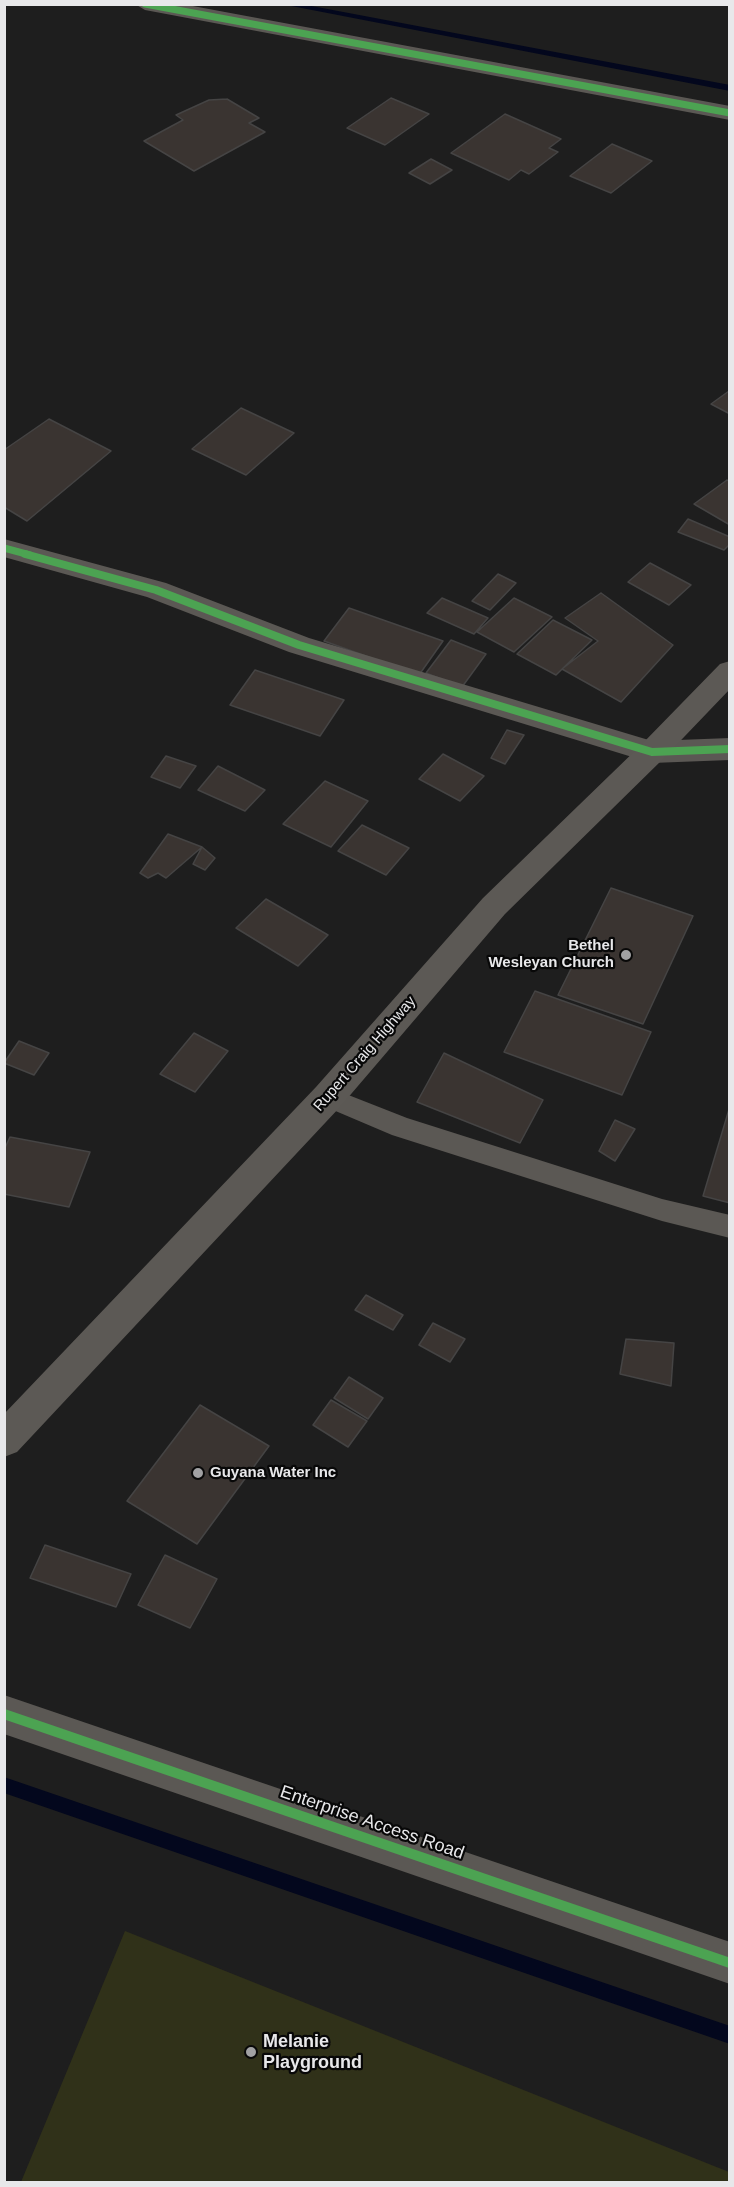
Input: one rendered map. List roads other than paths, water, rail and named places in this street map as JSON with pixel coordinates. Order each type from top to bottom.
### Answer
[{"type":"main road","name":"Rupert Craig Highway","points":[[4,1440],[328,1097],[494,906],[652,752],[729,672]]},
{"type":"street","points":[[145,4],[729,113]]},
{"type":"street","points":[[4,548],[156,590],[299,645],[652,752],[729,750]]},
{"type":"street","name":"Enterprise Access Road","points":[[4,1714],[729,1963]]},
{"type":"lane","points":[[328,1097],[400,1127],[662,1210],[729,1227]]},
{"type":"waterway","points":[[285,4],[730,88]]},
{"type":"waterway","points":[[4,1785],[730,2035]]},
{"type":"place","name":"Bethel Wesleyan Church","points":[[626,955]]},
{"type":"place","name":"Guyana Water Inc","points":[[198,1473]]},
{"type":"place","name":"Melanie Playground","points":[[251,2052]]}]
